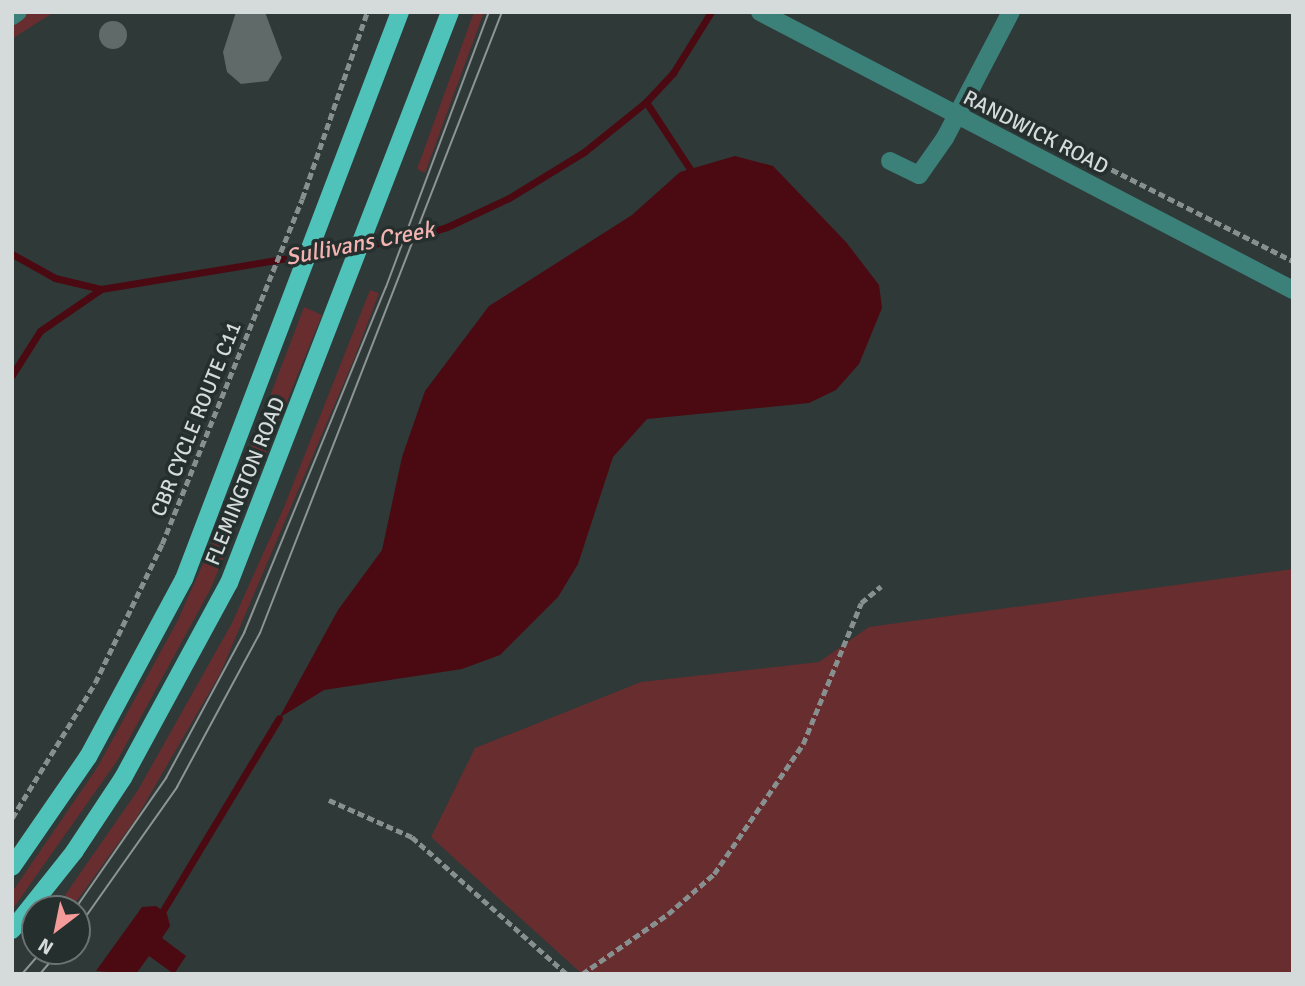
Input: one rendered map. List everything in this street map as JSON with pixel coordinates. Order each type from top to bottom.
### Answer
[{"type":"main road","name":"FLEMINGTON ROAD","points":[[12,867],[94,747],[184,579],[400,12]]},
{"type":"main road","name":"FLEMINGTON ROAD","points":[[12,930],[74,852],[123,778],[229,583],[379,204],[450,12]]},
{"type":"street","points":[[12,16],[18,12]]},
{"type":"street","name":"RANDWICK ROAD","points":[[760,12],[1293,290]]},
{"type":"street","points":[[890,161],[919,175],[955,116],[1011,12]]},
{"type":"path","name":"CBR CYCLE ROUTE C11","points":[[12,818],[126,623],[262,303],[302,199],[367,12]]},
{"type":"path","points":[[582,974],[668,914],[714,874],[803,744],[861,603],[881,586]]},
{"type":"path","points":[[329,800],[412,837],[567,974]]},
{"type":"shaded area","points":[[12,12],[54,12],[12,39]]},
{"type":"shaded area","points":[[474,12],[484,12],[425,173],[417,169]]},
{"type":"shaded area","points":[[735,156],[773,166],[846,242],[879,285],[882,308],[859,364],[836,390],[809,403],[647,419],[613,457],[578,564],[558,597],[500,655],[462,669],[324,690],[279,718],[338,610],[382,550],[402,457],[425,391],[489,306],[632,215],[680,172]]},
{"type":"shaded area","points":[[370,290],[379,293],[354,359],[220,674],[137,817],[81,895],[65,895],[138,790],[232,623],[284,507]]},
{"type":"shaded area","points":[[304,307],[322,315],[211,588],[117,761],[12,910],[12,892],[97,768],[178,620],[227,509]]},
{"type":"shaded area","points":[[1293,569],[1293,974],[582,974],[431,837],[475,748],[641,682],[819,662],[869,627]]},
{"type":"shaded area","points":[[156,906],[167,914],[170,926],[162,938],[186,956],[174,974],[149,956],[136,974],[96,971],[142,907]]},
{"type":"building","points":[[236,12],[265,12],[282,58],[268,81],[241,84],[227,72],[223,52]]},
{"type":"building","points":[[113,21],[123,25],[127,35],[123,45],[113,49],[103,45],[99,35],[103,25]]},
{"type":"waterway","name":"Sullivans Creek","points":[[12,375],[40,331],[101,289],[414,237],[447,227],[509,198],[584,152],[646,102],[673,73],[711,12]]},
{"type":"waterway","points":[[646,102],[690,169]]},
{"type":"waterway","points":[[12,254],[55,278],[101,289]]},
{"type":"waterway","points":[[159,917],[279,718]]},
{"type":"tram line","points":[[85,895],[166,778],[244,633],[386,287],[489,12]]},
{"type":"tram line","points":[[91,909],[177,787],[260,633],[502,12]]},
{"type":"tram line","points":[[22,974],[30,965]]},
{"type":"tram line","points":[[40,974],[47,965]]}]
